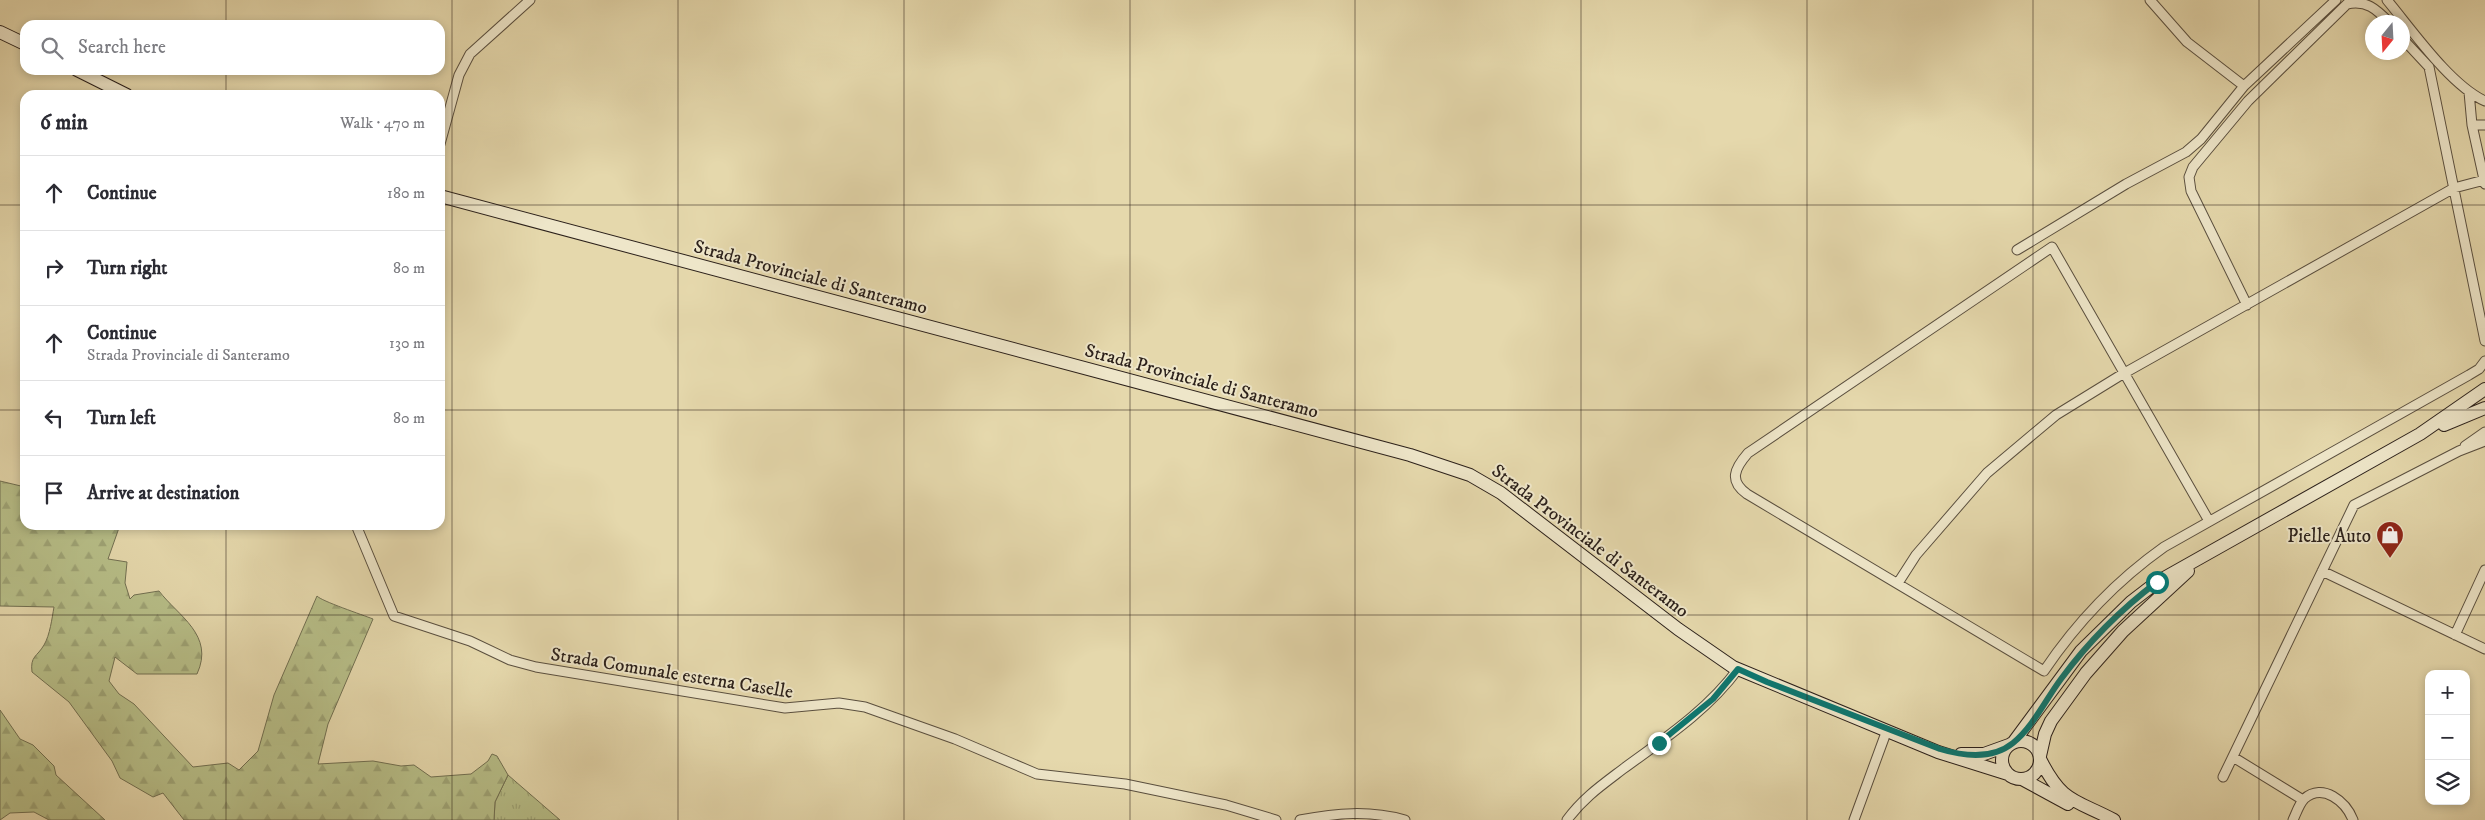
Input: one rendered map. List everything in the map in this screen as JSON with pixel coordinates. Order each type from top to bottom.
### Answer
[{"type":"main road","points":[[0,32],[20,42]]},
{"type":"main road","points":[[87,75],[117,90]]},
{"type":"main road","name":"Strada Provinciale di Santeramo","points":[[445,197],[1410,455],[1455,469],[1501,493],[1716,656],[1738,669],[1891,731]]},
{"type":"main road","points":[[2008,774],[2004,769],[2002,756],[2081,651],[2111,620],[2157,582],[2420,434],[2485,389]]},
{"type":"main road","points":[[2420,434],[2485,408]]},
{"type":"main road","points":[[2022,779],[2033,775],[2037,770],[2045,734],[2086,673],[2123,631],[2202,556]]},
{"type":"main road","points":[[1891,731],[1965,755],[1984,754],[2011,744],[2029,743],[2040,757],[2049,777],[2065,796],[2113,820]]},
{"type":"main road","points":[[1891,731],[1953,758],[1984,765],[2022,779],[2062,802],[2113,820]]},
{"type":"street","points":[[445,126],[459,75],[470,54],[530,0]]},
{"type":"street","points":[[2150,0],[2187,42],[2244,86]]},
{"type":"street","points":[[2017,250],[2126,184],[2182,154],[2201,139],[2244,86],[2336,0]]},
{"type":"street","points":[[2387,0],[2441,64],[2470,92],[2485,101]]},
{"type":"street","points":[[2247,305],[2191,191],[2189,177],[2193,167],[2248,101],[2347,4],[2354,1],[2371,3],[2382,15]]},
{"type":"street","points":[[2410,47],[2429,67],[2485,341]]},
{"type":"street","points":[[1898,583],[1932,536],[1987,473],[2056,415],[2124,373],[2454,188],[2485,183],[2472,125],[2470,92]]},
{"type":"street","points":[[2472,125],[2485,124]]},
{"type":"street","points":[[2182,154],[2193,167]]},
{"type":"street","points":[[2209,520],[2052,246],[1748,453],[1740,462],[1734,479],[1738,487],[2044,670],[2091,610],[2125,577],[2164,547],[2469,375],[2479,369],[2485,361]]},
{"type":"street","points":[[2459,451],[2485,432]]},
{"type":"street","points":[[2223,777],[2354,505],[2459,451],[2485,441]]},
{"type":"street","name":"Strada Comunale esterna Caselle","points":[[358,530],[394,616],[470,641],[523,664],[565,674],[668,687],[785,708],[839,703],[865,707],[955,739],[1036,774],[1125,784],[1226,805],[1276,820]]},
{"type":"street","points":[[2322,570],[2485,649]]},
{"type":"street","points":[[2455,635],[2485,570]]},
{"type":"street","points":[[1567,820],[1591,792],[1659,743],[1713,699],[1738,669]]},
{"type":"street","points":[[1854,820],[1891,731]]},
{"type":"street","points":[[2233,757],[2303,800]]},
{"type":"street","points":[[2293,820],[2303,800],[2311,795],[2332,795],[2347,808],[2353,820]]},
{"type":"street","points":[[1300,820],[1366,812],[1405,820]]},
{"type":"green space","points":[[0,481],[20,486],[20,530],[118,530],[108,559],[127,562],[125,583],[130,599],[134,595],[159,591],[192,627],[198,637],[201,648],[201,660],[197,674],[137,674],[115,657],[109,681],[119,694],[134,704],[193,767],[228,763],[239,770],[258,751],[274,695],[317,596],[373,619],[328,724],[318,764],[373,761],[401,766],[414,765],[431,777],[471,774],[488,761],[492,754],[497,756],[508,775],[495,802],[494,820],[184,820],[163,793],[153,797],[120,778],[112,761],[69,702],[32,672],[33,660],[48,636],[54,607],[0,606]]},
{"type":"green space","points":[[0,710],[20,739],[33,745],[54,766],[56,775],[105,820],[49,820],[34,812],[10,813],[0,820]]},
{"type":"green space","points":[[508,775],[560,820],[494,820],[495,802]]},
{"type":"place","name":"Pielle Auto","points":[[2390,559]]},
{"type":"route","points":[[1659,743],[1713,699],[1738,669],[1887,730],[1910,736],[1940,749],[1965,755],[1992,752],[2013,743],[2020,736],[2081,651],[2111,620],[2157,582]]}]
